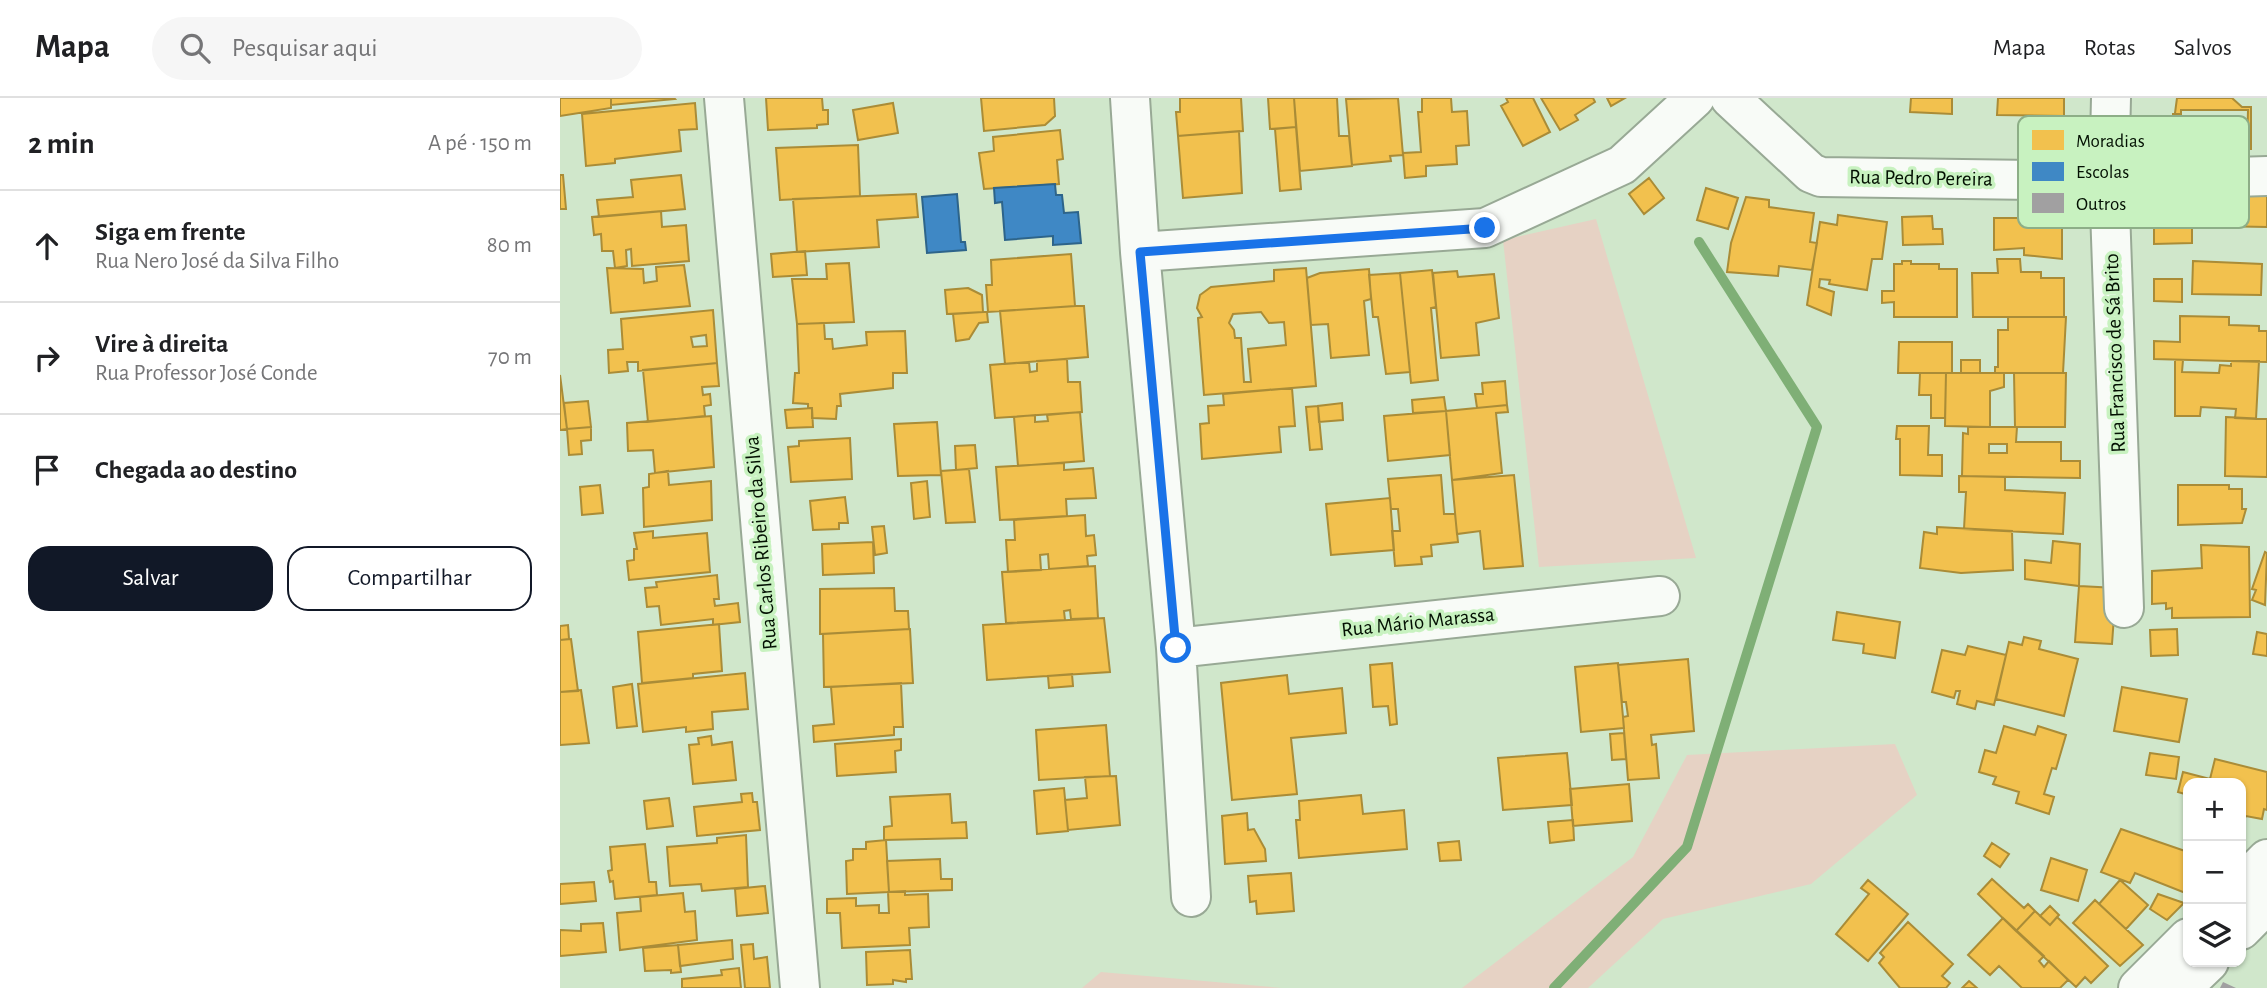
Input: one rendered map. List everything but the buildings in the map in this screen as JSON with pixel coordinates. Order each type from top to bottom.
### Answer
[{"type":"street","name":"Rua Carlos Ribeiro da Silva","points":[[724,98],[800,988]]},
{"type":"street","points":[[1130,98],[1140,252],[1176,648],[1191,897]]},
{"type":"street","points":[[1140,252],[1485,228],[1622,164],[1695,98]]},
{"type":"street","name":"Rua Pedro Pereira","points":[[1730,98],[1811,173],[1821,177],[2018,180]]},
{"type":"street","name":"Rua Francisco de Sá Brito","points":[[2111,98],[2111,116]]},
{"type":"street","name":"Rua Pedro Pereira","points":[[2249,177],[2267,176]]},
{"type":"street","name":"Rua Francisco de Sá Brito","points":[[2111,228],[2124,608]]},
{"type":"street","name":"Rua Mário Marassa","points":[[1176,648],[1660,596]]},
{"type":"street","points":[[2246,880],[2267,859]]},
{"type":"street","points":[[2246,925],[2267,904]]},
{"type":"street","points":[[2138,988],[2183,943]]},
{"type":"street","points":[[2182,988],[2204,967]]},
{"type":"shaded area","points":[[1596,219],[1696,558],[1539,567],[1503,240]]},
{"type":"shaded area","points":[[1895,744],[1917,795],[1811,884],[1663,919],[1588,988],[1462,988],[1633,857],[1687,755]]},
{"type":"shaded area","points":[[1101,972],[1282,988],[1082,988]]},
{"type":"waterway","points":[[1554,988],[1687,847],[1817,427],[1699,242]]},
{"type":"route","points":[[1176,648],[1140,252],[1485,228]]}]
